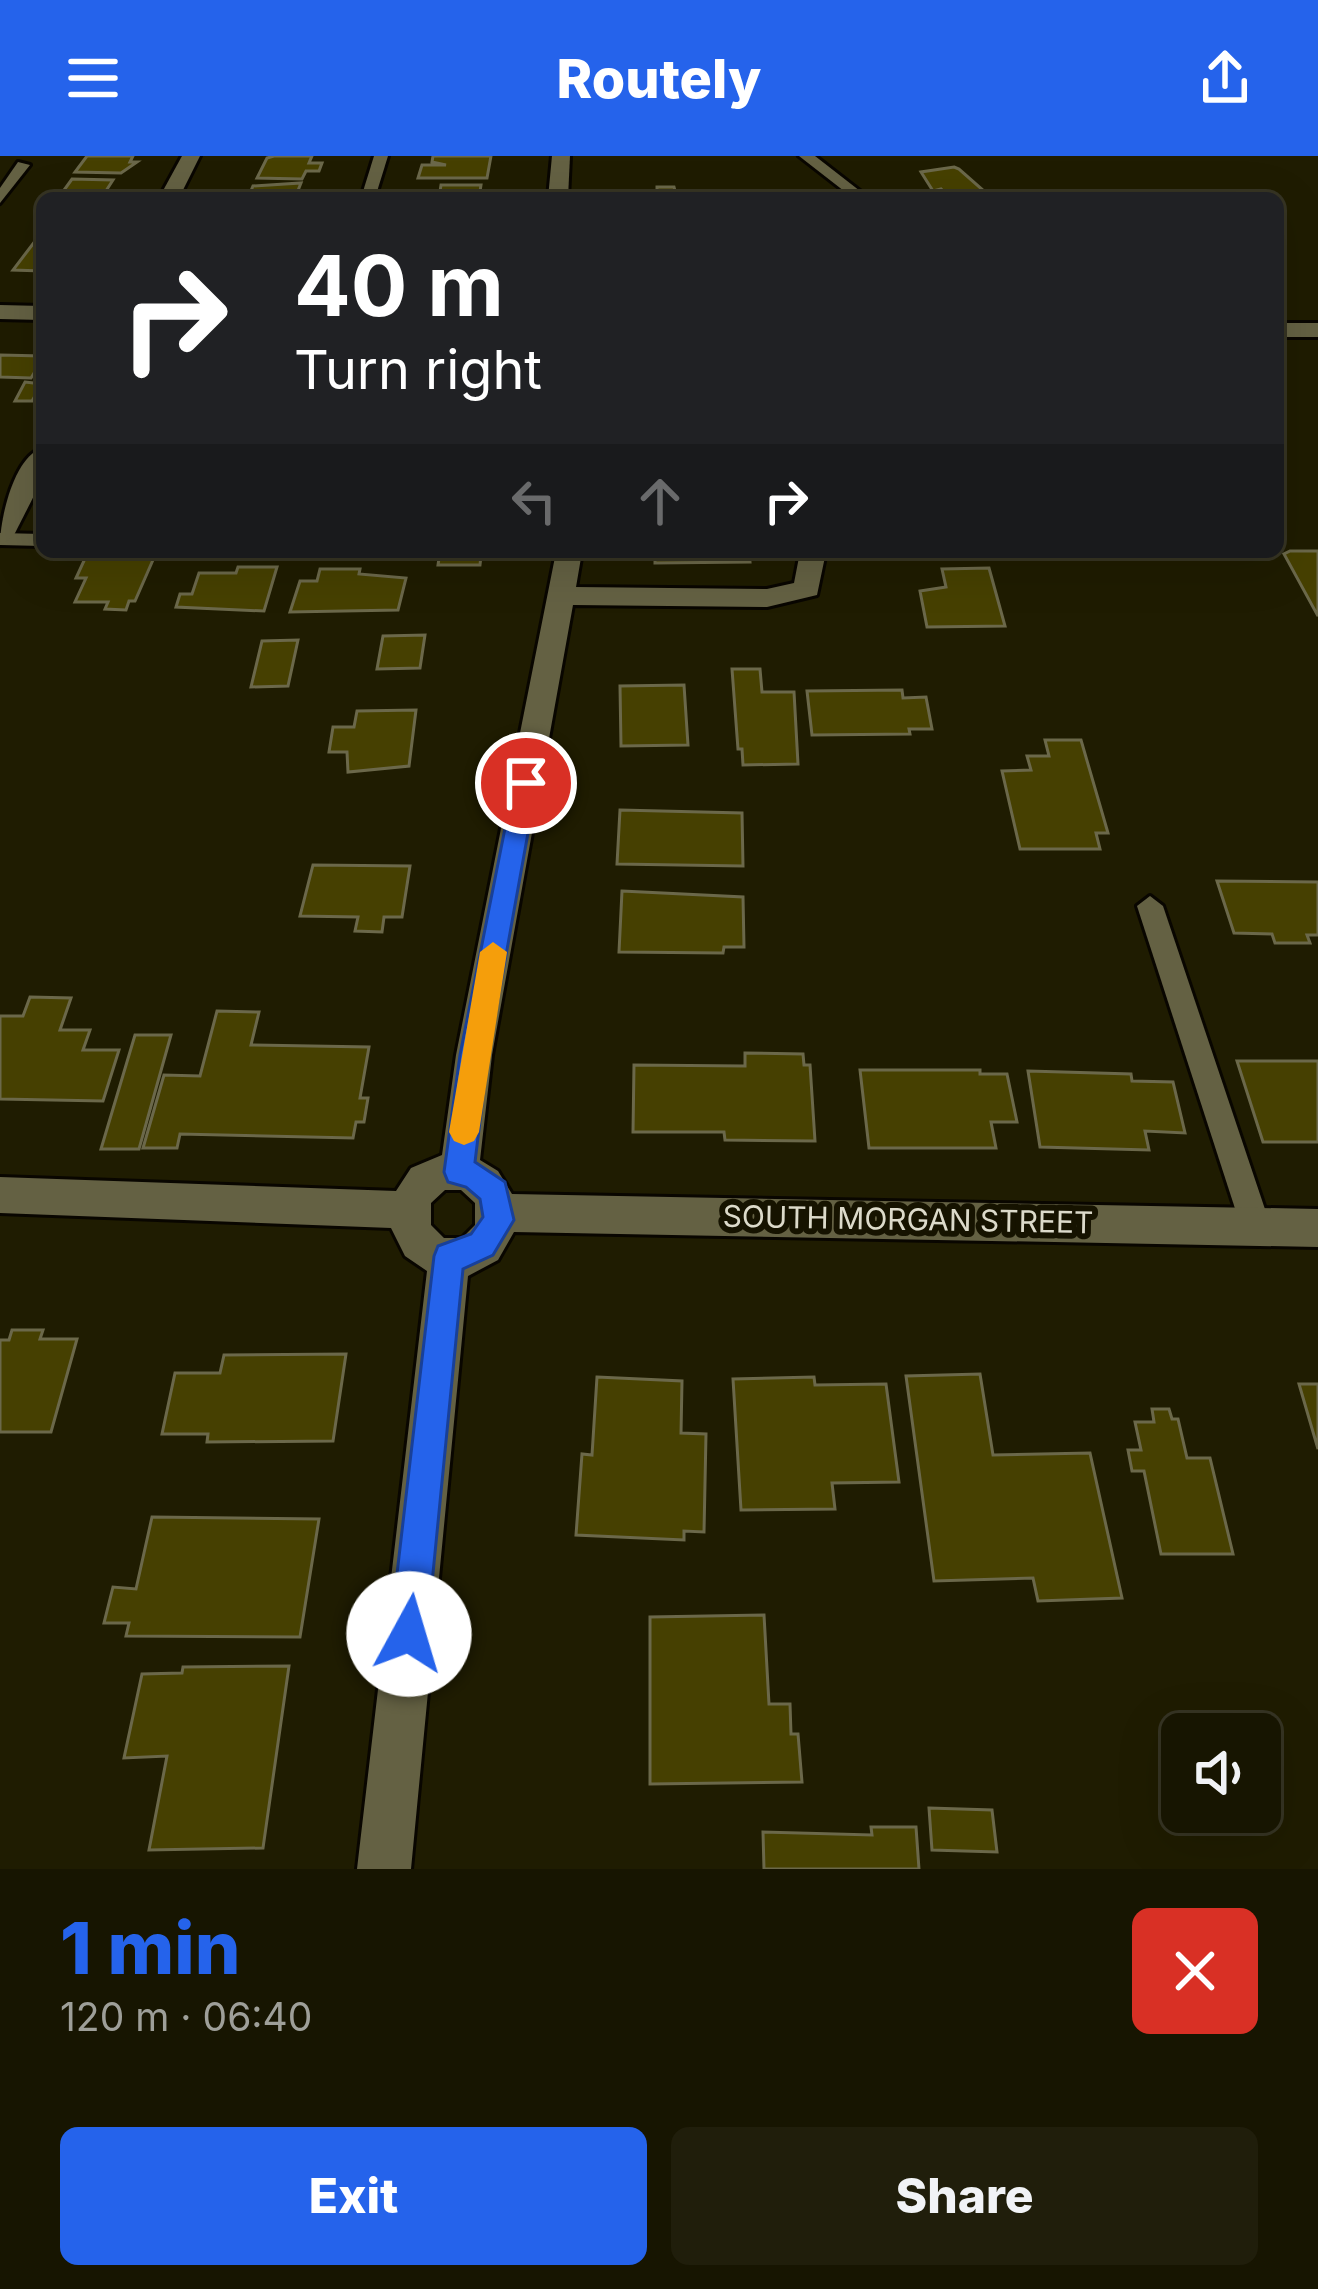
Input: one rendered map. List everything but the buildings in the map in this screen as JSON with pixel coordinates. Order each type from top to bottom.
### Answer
[{"type":"street","points":[[172,192],[190,156]]},
{"type":"street","points":[[558,192],[561,156]]},
{"type":"street","points":[[0,312],[36,313]]},
{"type":"street","points":[[1284,329],[1318,330]]},
{"type":"street","points":[[0,538],[36,467]]},
{"type":"street","points":[[459,1172],[474,1055],[568,558]]},
{"type":"street","points":[[561,596],[767,598],[807,589],[812,558]]},
{"type":"street","points":[[459,1172],[486,1182],[494,1192],[499,1213],[492,1233],[469,1253],[449,1256],[425,1251],[409,1230],[409,1210],[418,1190],[430,1180],[459,1172]]},
{"type":"street","points":[[0,1195],[409,1210]]},
{"type":"street","name":"SOUTH MORGAN STREET","points":[[499,1213],[1318,1228]]},
{"type":"street","points":[[384,1869],[449,1256]]},
{"type":"lane","points":[[370,192],[381,156]]},
{"type":"lane","points":[[806,156],[854,192]]},
{"type":"lane","points":[[0,199],[23,164]]},
{"type":"lane","points":[[0,538],[36,540]]},
{"type":"lane","points":[[1150,906],[1256,1227]]},
{"type":"slow traffic","points":[[464,1132],[493,952]]},
{"type":"route","points":[[409,1634],[449,1256],[482,1245],[498,1220],[499,1205],[486,1182],[459,1172],[474,1055],[526,783]]}]
